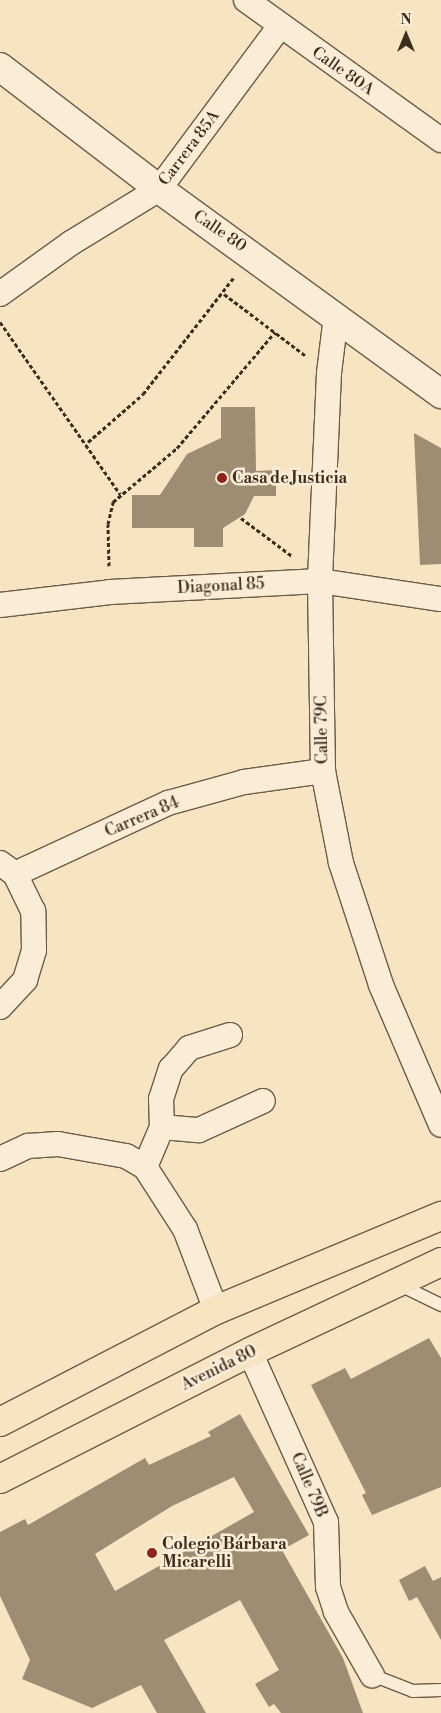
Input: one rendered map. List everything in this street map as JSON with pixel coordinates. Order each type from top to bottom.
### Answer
[{"type":"main road","points":[[0,1422],[216,1310],[441,1216]]},
{"type":"main road","name":"Avenida 80","points":[[0,1479],[250,1352],[441,1262]]},
{"type":"street","name":"Calle 80A","points":[[246,0],[441,140]]},
{"type":"street","name":"Carrera 85A","points":[[0,294],[71,243],[159,189],[280,26]]},
{"type":"street","name":"Calle 80","points":[[0,67],[159,189],[249,251],[441,394]]},
{"type":"street","name":"Calle 79C","points":[[336,316],[329,373],[320,581],[323,771],[341,863],[381,985],[441,1125]]},
{"type":"street","name":"Diagonal 85","points":[[0,606],[110,592],[320,581],[441,599]]},
{"type":"street","name":"Carrera 84","points":[[7,869],[168,803],[244,782],[323,771]]},
{"type":"street","points":[[0,1007],[25,980],[34,950],[33,911],[7,869]]},
{"type":"street","points":[[145,1167],[162,1127],[161,1099],[171,1069],[190,1048],[230,1035]]},
{"type":"street","points":[[162,1127],[199,1130],[263,1101]]},
{"type":"street","points":[[0,1159],[46,1144],[116,1154],[145,1167],[185,1229],[216,1310]]},
{"type":"street","name":"Calle 79B","points":[[250,1352],[326,1522],[328,1587],[336,1612],[372,1675]]},
{"type":"lane","points":[[396,1283],[441,1305]]},
{"type":"lane","points":[[372,1675],[412,1691],[441,1690]]},
{"type":"path","points":[[88,442],[143,394],[224,294],[249,251]]},
{"type":"path","points":[[224,294],[329,373]]},
{"type":"path","points":[[0,322],[88,442],[120,494]]},
{"type":"path","points":[[110,592],[108,524],[120,494],[171,454],[274,332]]},
{"type":"path","points":[[241,518],[320,581]]},
{"type":"building","name":"Casa de Justicia","points":[[221,407],[255,407],[256,471],[276,470],[276,496],[254,496],[245,514],[223,528],[223,547],[194,547],[194,528],[132,528],[132,495],[160,495],[187,454],[221,438]]},
{"type":"building","points":[[414,433],[441,448],[441,564],[420,565]]},
{"type":"building","points":[[429,1338],[441,1358],[441,1487],[372,1515],[362,1495],[366,1493],[311,1385],[345,1368],[351,1379]]},
{"type":"building","name":"Colegio Bárbara Micarelli","points":[[240,1414],[309,1535],[282,1550],[343,1658],[363,1713],[281,1713],[274,1704],[269,1707],[255,1684],[279,1670],[240,1600],[164,1640],[206,1713],[157,1713],[141,1685],[92,1708],[22,1679],[30,1660],[0,1596],[0,1532],[25,1519],[28,1525],[145,1458],[149,1465],[211,1436],[208,1432]],"holes":[[[234,1477],[254,1512],[115,1591],[95,1554],[172,1506]]]},
{"type":"building","points":[[425,1566],[433,1581],[441,1577],[441,1640],[417,1597],[409,1601],[399,1580]]},
{"type":"place","name":"Casa de Justicia","points":[[222,478]]},
{"type":"place","name":"Colegio Bárbara Micarelli","points":[[152,1553]]}]
